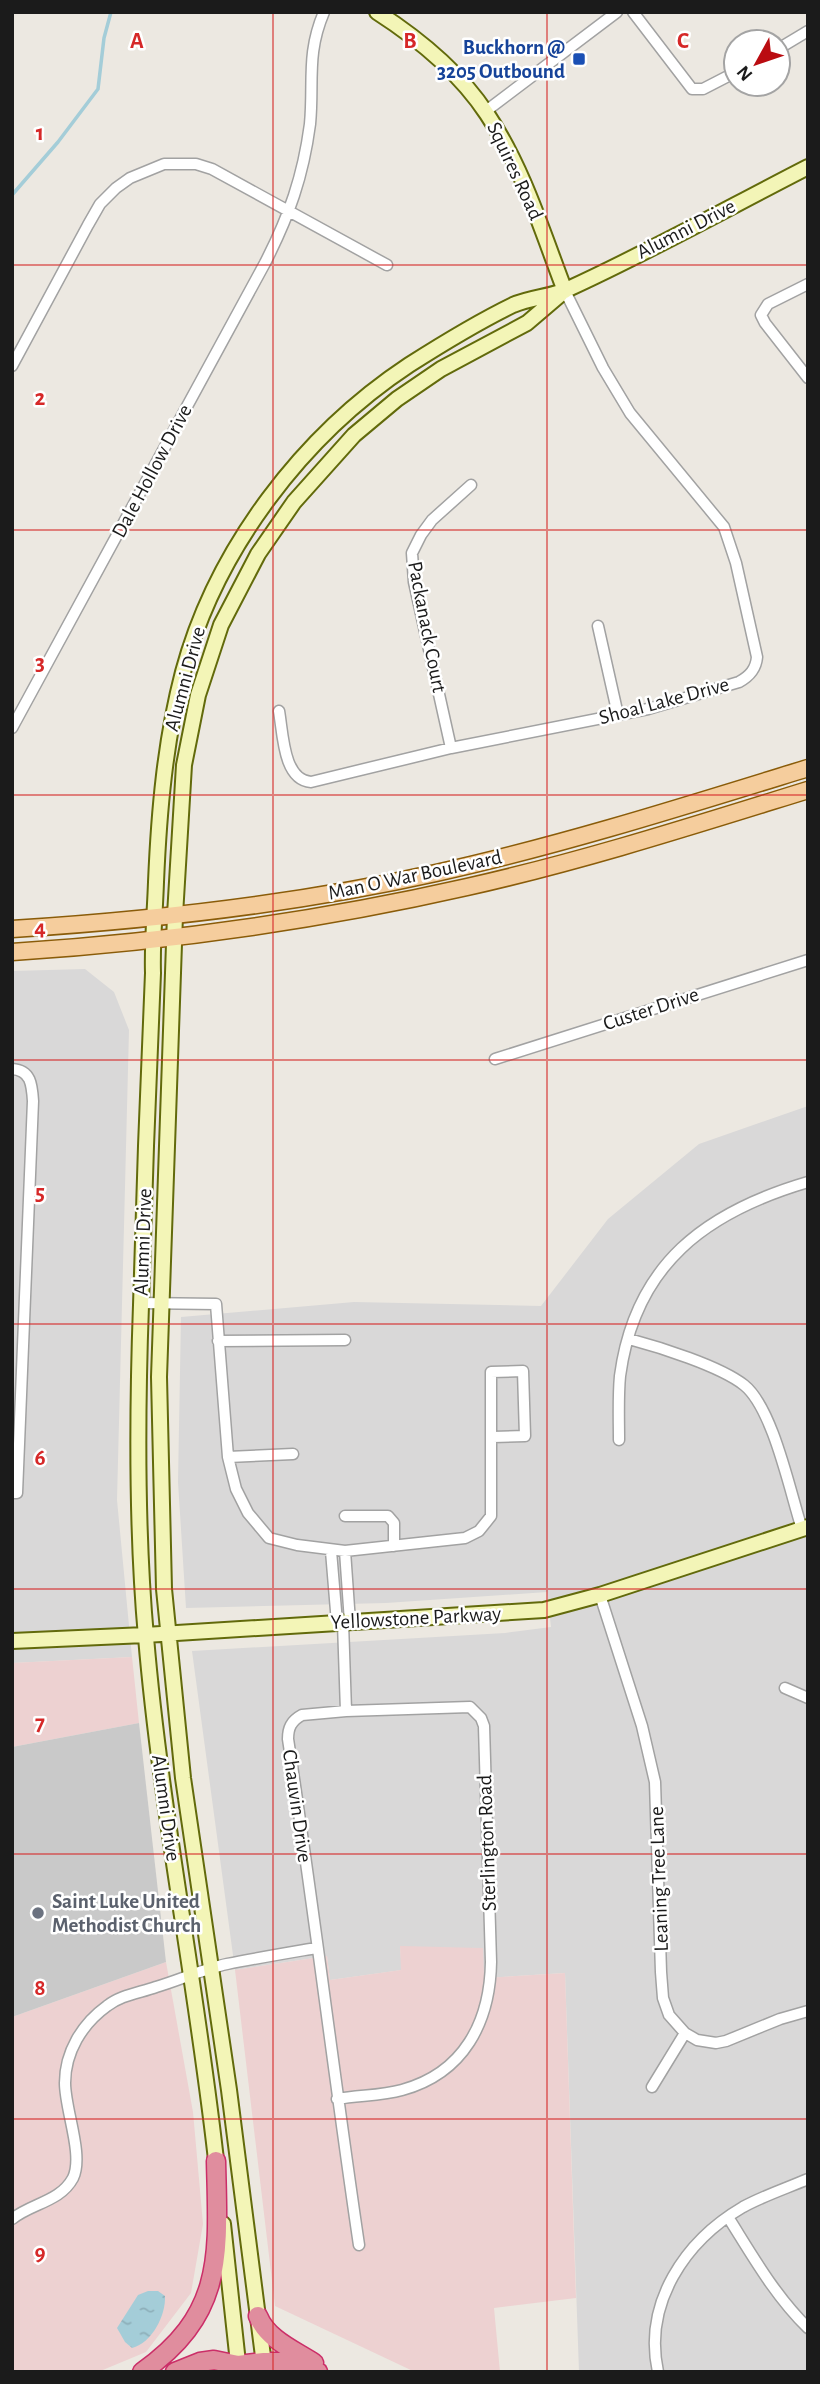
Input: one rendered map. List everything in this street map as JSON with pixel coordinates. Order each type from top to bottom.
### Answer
[{"type":"highway","points":[[142,2372],[183,2334],[206,2296],[218,2249],[216,2161]]},
{"type":"highway","points":[[258,2316],[265,2329],[276,2339],[329,2372]]},
{"type":"highway","points":[[175,2372],[200,2362],[214,2360],[239,2368],[295,2362],[318,2372]]},
{"type":"main road","name":"Man O War Boulevard","points":[[12,929],[154,919],[313,897],[415,877],[595,833],[808,768]]},
{"type":"main road","name":"Man O War Boulevard","points":[[12,952],[174,938],[339,913],[470,887],[654,838],[808,790]]},
{"type":"street","name":"Dale Hollow Drive","points":[[12,728],[270,254],[290,212],[306,155],[310,122],[311,56],[315,35],[324,12]]},
{"type":"street","name":"Squires Road","points":[[377,12],[432,53],[486,111],[518,169],[565,291]]},
{"type":"street","points":[[486,111],[617,12]]},
{"type":"street","points":[[633,12],[692,89],[704,89],[722,79]]},
{"type":"street","points":[[792,41],[808,31]]},
{"type":"street","points":[[12,366],[100,204],[130,177],[164,164],[195,164],[228,177],[387,265]]},
{"type":"street","name":"Alumni Drive","points":[[239,2368],[216,2161],[192,1975],[162,1781],[145,1635],[138,1449],[152,940],[161,789],[170,729],[183,672],[212,595],[256,516],[305,455],[351,411],[389,380],[437,348],[515,304],[565,291],[808,167]]},
{"type":"street","points":[[808,284],[768,304],[761,314],[765,323],[808,378]]},
{"type":"street","name":"Alumni Drive","points":[[264,2367],[183,1778],[167,1633],[161,1534],[161,1303],[174,938],[181,794],[190,729],[221,625],[258,554],[294,502],[354,435],[416,386],[527,323],[565,291]]},
{"type":"street","name":"Shoal Lake Drive","points":[[279,711],[291,768],[303,781],[338,776],[452,748],[648,709],[746,679],[755,667],[757,657],[736,563],[723,527],[630,414],[603,368],[565,291]]},
{"type":"street","name":"Packanack Court","points":[[452,748],[414,582],[412,553],[432,520],[471,485]]},
{"type":"street","points":[[598,626],[618,715]]},
{"type":"street","name":"Custer Drive","points":[[495,1059],[808,960]]},
{"type":"street","points":[[12,1069],[20,1069],[27,1074],[33,1101],[17,1493],[12,1493]]},
{"type":"street","points":[[619,1440],[620,1377],[634,1319],[650,1287],[679,1250],[729,1212],[808,1182]]},
{"type":"street","points":[[141,1303],[216,1304],[228,1457],[236,1489],[248,1513],[269,1538],[331,1551],[465,1538],[479,1531],[491,1516],[491,1371],[523,1371],[525,1436],[493,1437]]},
{"type":"street","points":[[629,1339],[726,1374],[745,1385],[757,1399],[767,1418],[805,1528]]},
{"type":"street","points":[[218,1341],[345,1340]]},
{"type":"street","points":[[228,1457],[293,1454]]},
{"type":"street","points":[[345,1516],[388,1516],[394,1523],[394,1546]]},
{"type":"street","name":"Yellowstone Parkway","points":[[12,1641],[544,1610],[600,1595],[805,1528]]},
{"type":"street","points":[[331,1551],[344,1623]]},
{"type":"street","points":[[345,1551],[346,1711]]},
{"type":"street","name":"Leaning Tree Lane","points":[[600,1595],[651,1756],[657,1803],[663,1998],[669,2015],[685,2033]]},
{"type":"street","points":[[785,1688],[808,1698]]},
{"type":"street","name":"Sterlington Road","points":[[337,2099],[402,2090],[436,2075],[464,2049],[477,2031],[489,1999],[491,1980],[484,1740],[481,1718],[477,1712],[464,1706],[346,1711]]},
{"type":"street","name":"Chauvin Drive","points":[[346,1711],[302,1715],[292,1723],[288,1733],[359,2245]]},
{"type":"street","points":[[12,2219],[23,2211],[57,2196],[74,2176],[76,2152],[65,2083],[70,2054],[83,2029],[108,2005],[126,1996],[211,1969],[316,1948]]},
{"type":"street","points":[[652,2087],[685,2033],[705,2042],[726,2041],[780,2019],[808,2011]]},
{"type":"street","points":[[658,2372],[654,2332],[657,2314],[664,2294],[684,2260],[696,2245],[728,2217],[744,2207],[808,2179]]},
{"type":"street","points":[[728,2217],[771,2284],[808,2328]]},
{"type":"shaded area","points":[[85,969],[114,992],[129,1030],[117,1500],[132,1657],[12,1663],[12,971]]},
{"type":"shaded area","points":[[808,1106],[808,2372],[579,2372],[565,1973],[484,1978],[400,1947],[402,1970],[330,1980],[327,1956],[235,1970],[192,1651],[505,1633],[551,1627],[547,1592],[386,1603],[186,1608],[178,1482],[181,1317],[354,1302],[541,1306],[608,1219],[699,1144]]},
{"type":"shaded area","points":[[132,1657],[139,1723],[12,1747],[12,1663]]},
{"type":"shaded area","points":[[139,1723],[166,1962],[12,2017],[12,1747]]},
{"type":"shaded area","points":[[400,1946],[483,1948],[484,1978],[565,1973],[576,2298],[494,2308],[500,2372],[415,2372],[275,2306],[235,1970],[327,1956],[330,1980],[401,1970]]},
{"type":"shaded area","points":[[166,1962],[193,2112],[203,2224],[191,2293],[146,2352],[98,2372],[12,2372],[12,2017]]},
{"type":"water","points":[[158,2291],[165,2296],[163,2311],[146,2340],[132,2348],[117,2328],[138,2295]]},
{"type":"waterway","points":[[12,195],[58,142],[98,89],[104,38],[111,12]]},
{"type":"place","name":"Buckhorn @ 3205 Outbound","points":[[579,59]]},
{"type":"place","name":"Saint Luke United Methodist Church","points":[[38,1913]]}]
